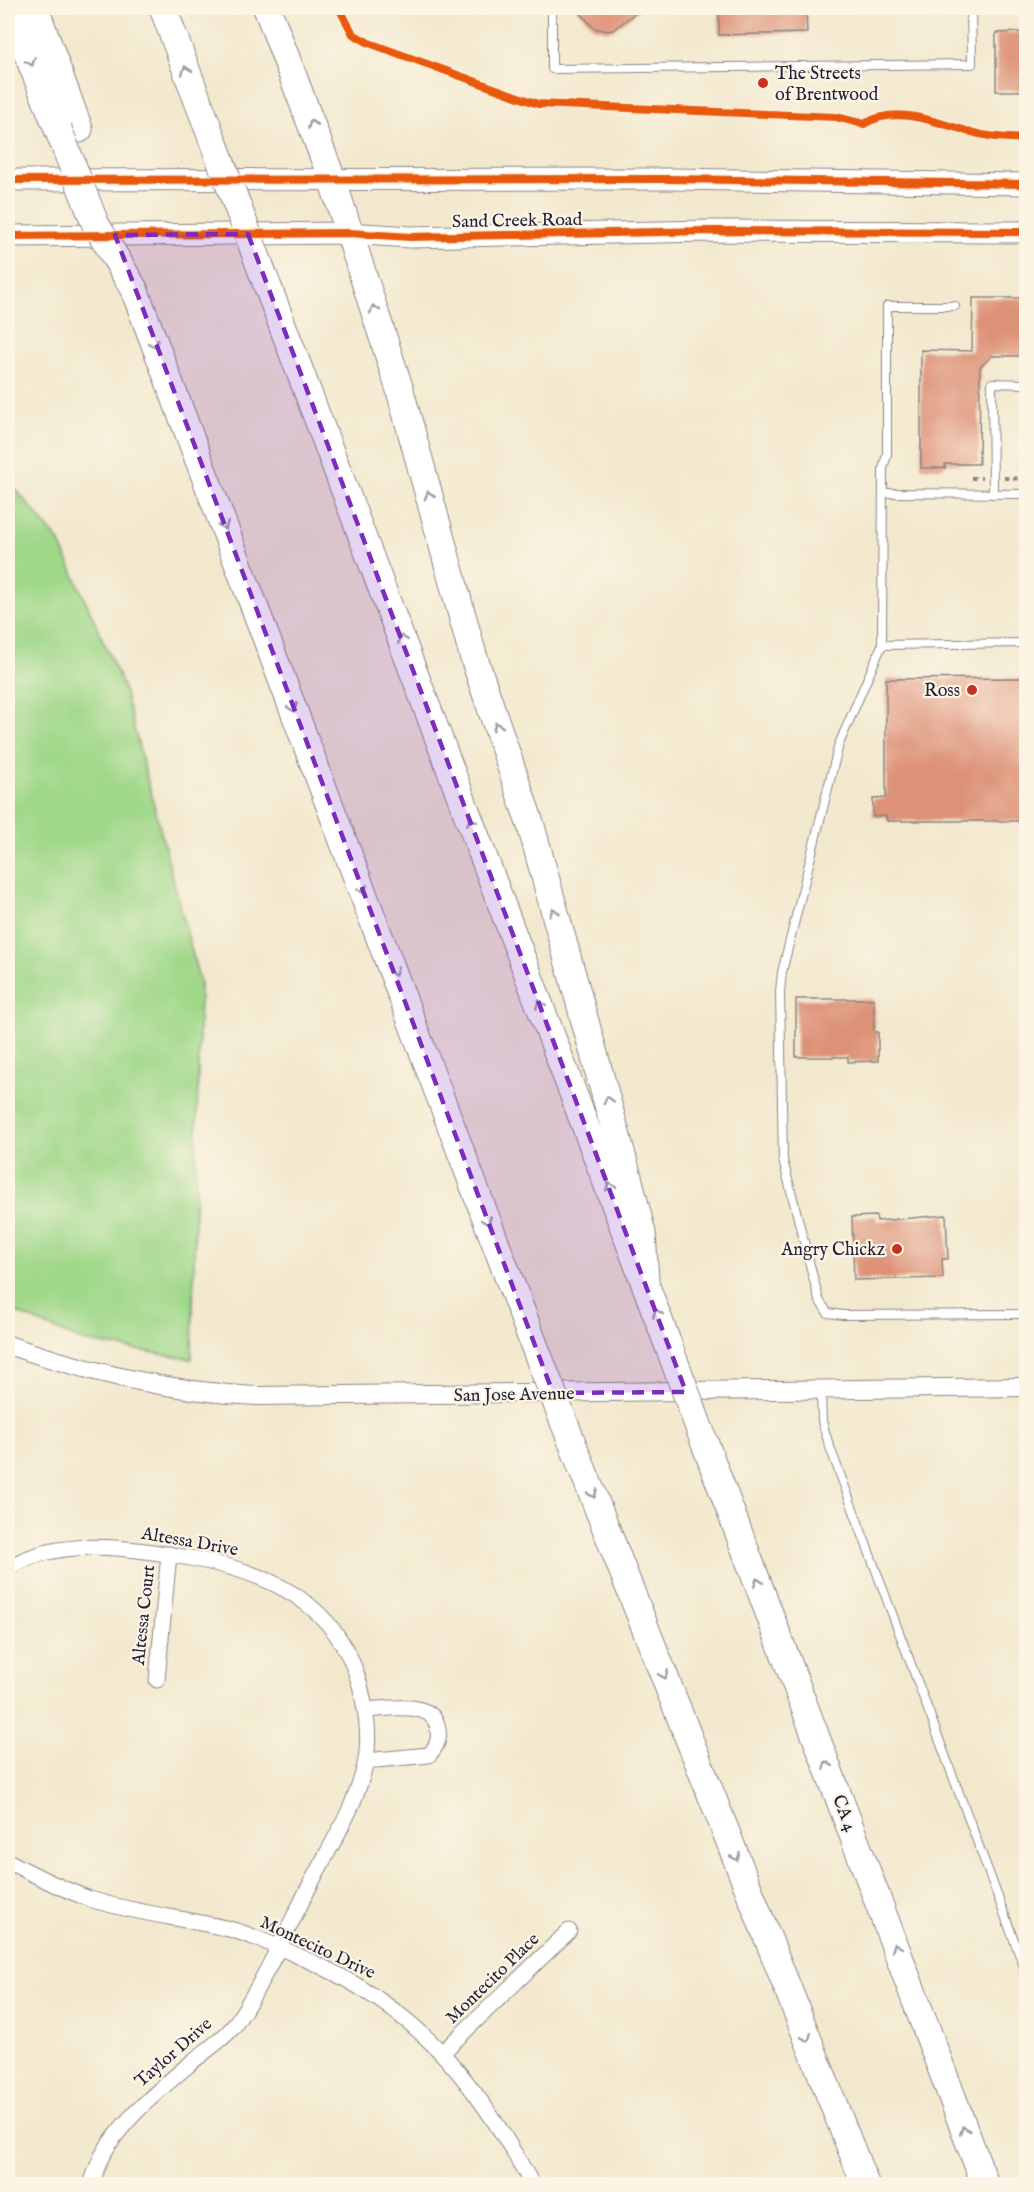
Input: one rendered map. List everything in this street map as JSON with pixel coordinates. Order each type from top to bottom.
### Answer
[{"type":"highway","points":[[9,8],[69,129],[134,289],[536,1350],[865,2184]]},
{"type":"highway","points":[[35,8],[69,129]]},
{"type":"highway","name":"CA 4","points":[[163,8],[985,2184]]},
{"type":"highway","points":[[267,8],[333,178],[399,387],[473,655],[531,826],[599,1067],[642,1233],[645,1280]]},
{"type":"main road","points":[[8,180],[669,179],[1026,184]]},
{"type":"main road","name":"Sand Creek Road","points":[[8,236],[350,234],[410,237],[710,231],[1026,232]]},
{"type":"street","name":"San Jose Avenue","points":[[8,1345],[73,1366],[137,1382],[213,1394],[256,1396],[1026,1387]]},
{"type":"street","name":"Altessa Drive","points":[[8,1568],[52,1551],[98,1547],[169,1554],[228,1564],[264,1577],[295,1594],[316,1611],[339,1636],[354,1663],[366,1710],[366,1761],[353,1805],[278,1947]]},
{"type":"street","name":"Altessa Court","points":[[157,1680],[169,1554]]},
{"type":"street","points":[[366,1710],[411,1708],[429,1713],[438,1723],[440,1736],[429,1755],[366,1761]]},
{"type":"street","name":"Montecito Drive","points":[[8,1861],[90,1898],[234,1931],[331,1970],[372,1992],[442,2052],[477,2094],[504,2132],[532,2184]]},
{"type":"street","name":"Montecito Place","points":[[442,2052],[569,1931]]},
{"type":"street","name":"Taylor Drive","points":[[91,2184],[102,2156],[146,2101],[233,2027],[278,1947]]},
{"type":"lane","points":[[552,8],[552,69],[972,64],[971,8]]},
{"type":"lane","points":[[955,306],[887,306],[887,454],[883,469],[882,645],[839,744],[782,972],[780,992],[781,1134],[786,1171],[819,1300],[828,1313],[843,1315],[1026,1314]]},
{"type":"lane","points":[[993,494],[992,383],[1026,384]]},
{"type":"lane","points":[[883,493],[1026,494]]},
{"type":"lane","points":[[882,645],[1026,643]]},
{"type":"lane","points":[[821,1391],[822,1421],[828,1442],[1026,1972]]},
{"type":"highlighted area","points":[[248,234],[686,1392],[553,1393],[115,235]]},
{"type":"green space","points":[[8,480],[59,541],[123,686],[200,983],[192,1359],[82,1341],[8,1309]]},
{"type":"building","points":[[576,8],[642,8],[613,30],[608,31],[594,28]]},
{"type":"building","points":[[719,8],[806,8],[807,33],[719,35]]},
{"type":"building","points":[[1026,32],[1026,91],[996,91],[996,33]]},
{"type":"building","points":[[973,298],[1026,298],[1026,356],[992,356],[980,367],[979,464],[945,464],[945,468],[921,468],[921,350],[972,351]]},
{"type":"building","points":[[1026,678],[1026,821],[887,821],[886,816],[873,817],[873,799],[886,798],[886,679]]},
{"type":"building","points":[[796,999],[874,999],[874,1032],[878,1032],[878,1061],[848,1062],[848,1057],[796,1057]]},
{"type":"building","points":[[946,1215],[948,1259],[942,1259],[943,1278],[854,1280],[852,1217],[876,1216],[877,1221]]},
{"type":"cycle path","points":[[339,8],[353,34],[369,43],[538,104],[836,117],[864,124],[894,115],[910,116],[989,136],[1026,139]]},
{"type":"cycle path","points":[[8,180],[669,179],[1026,184]]},
{"type":"cycle path","points":[[8,236],[349,233],[410,237],[710,231],[1026,232]]},
{"type":"place","name":"The Streets of Brentwood","points":[[763,83]]},
{"type":"place","name":"Ross","points":[[972,690]]},
{"type":"place","name":"Angry Chickz","points":[[897,1249]]}]
